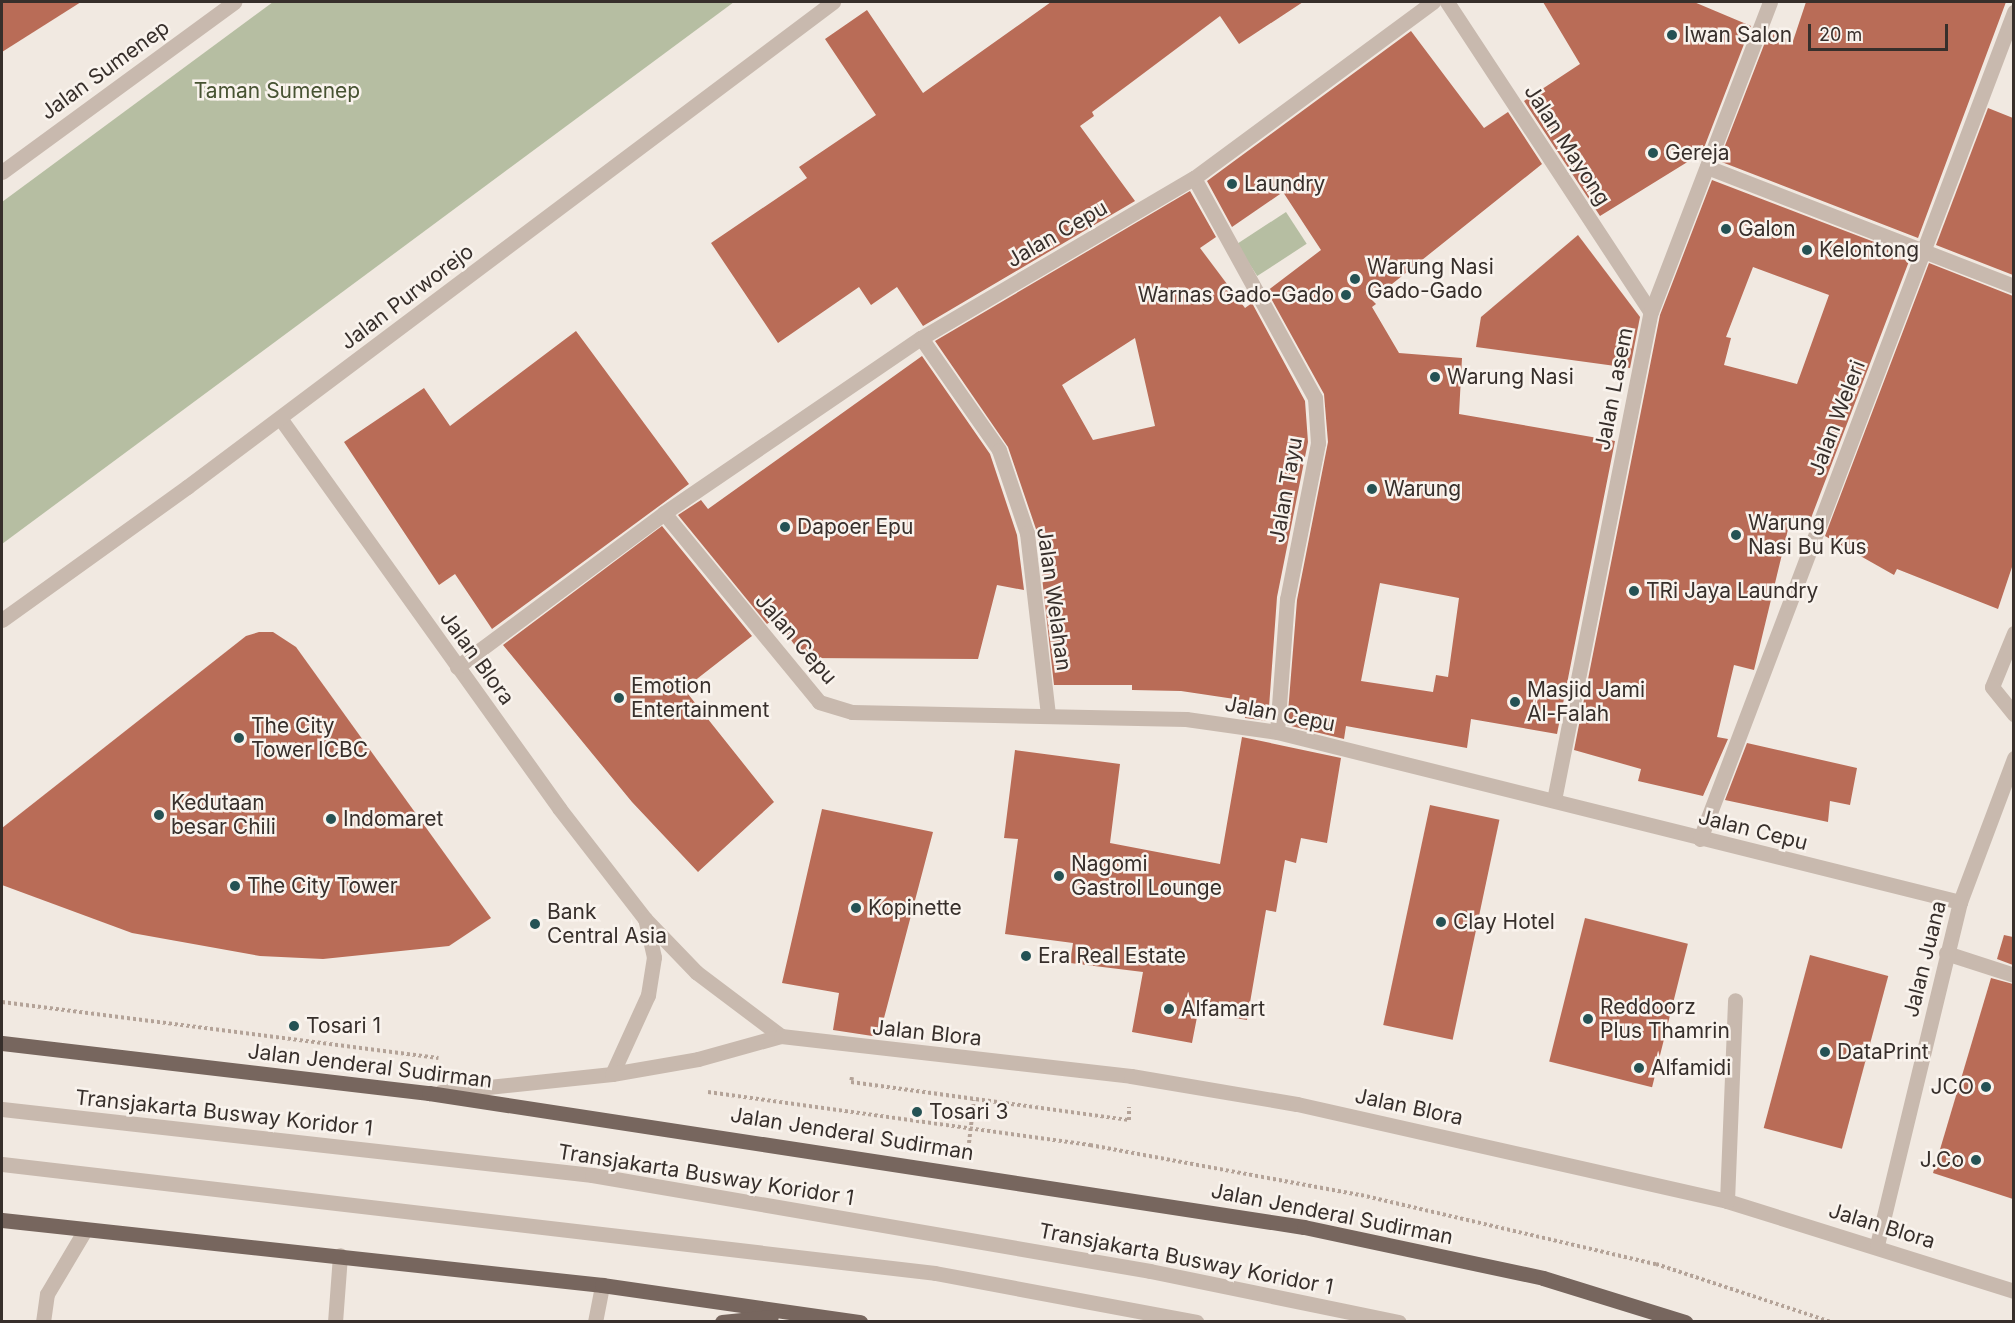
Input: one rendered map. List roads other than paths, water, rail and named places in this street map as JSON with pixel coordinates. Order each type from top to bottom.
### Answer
[{"type":"main road","name":"Jalan Jenderal Sudirman","points":[[2,1043],[429,1093],[966,1173],[1304,1227],[1543,1278],[1685,1322]]},
{"type":"main road","points":[[2,1220],[602,1285],[798,1315],[860,1322]]},
{"type":"main road","points":[[722,1322],[798,1315]]},
{"type":"street","name":"Jalan Sumenep","points":[[2,172],[234,2]]},
{"type":"street","name":"Jalan Purworejo","points":[[2,620],[280,418],[833,2]]},
{"type":"street","name":"Jalan Cepu","points":[[457,667],[664,513],[921,338],[1194,178],[1433,2]]},
{"type":"street","name":"Jalan Mayong","points":[[1447,2],[1651,312]]},
{"type":"street","name":"Jalan Lasem","points":[[1554,800],[1651,312],[1770,2]]},
{"type":"street","name":"Jalan Weleri","points":[[1700,839],[2013,12]]},
{"type":"street","points":[[1707,167],[2013,286]]},
{"type":"street","name":"Jalan Tayu","points":[[1194,178],[1315,398],[1318,443],[1287,599],[1277,732]]},
{"type":"street","name":"Jalan Welahan","points":[[921,338],[1003,460],[1027,533],[1048,714]]},
{"type":"street","name":"Jalan Blora","points":[[280,418],[457,667],[645,919],[696,972],[781,1036]]},
{"type":"street","name":"Jalan Cepu","points":[[664,513],[819,702],[852,712],[1048,714],[1186,719],[1277,732],[1960,902]]},
{"type":"street","points":[[2013,633],[1992,687],[2013,714]]},
{"type":"street","name":"Jalan Juana","points":[[1877,1245],[1960,902],[2013,758]]},
{"type":"street","name":"Jalan Blora","points":[[612,1074],[648,995],[654,957],[645,919]]},
{"type":"street","points":[[1946,953],[2013,975]]},
{"type":"street","points":[[1727,1201],[1735,1000]]},
{"type":"street","name":"Jalan Blora","points":[[429,1093],[612,1074],[698,1059],[781,1036],[1131,1076],[1297,1104],[1727,1201],[1877,1245],[2013,1291]]},
{"type":"street","name":"Transjakarta Busway Koridor 1","points":[[2,1109],[592,1175],[1150,1272],[1399,1322]]},
{"type":"street","points":[[2,1164],[935,1273],[1196,1322]]},
{"type":"street","points":[[43,1322],[47,1294],[85,1230]]},
{"type":"street","points":[[335,1322],[340,1255]]},
{"type":"street","points":[[595,1322],[602,1285]]},
{"type":"place","name":"Iwan Salon","points":[[1672,35]]},
{"type":"place","name":"Gereja","points":[[1653,153]]},
{"type":"place","name":"Laundry","points":[[1232,184]]},
{"type":"place","name":"Galon","points":[[1726,229]]},
{"type":"place","name":"Kelontong","points":[[1807,250]]},
{"type":"place","name":"Warung Nasi Gado-Gado","points":[[1355,279]]},
{"type":"place","name":"Warnas Gado-Gado","points":[[1346,295]]},
{"type":"place","name":"Warung Nasi","points":[[1435,377]]},
{"type":"place","name":"Warung","points":[[1372,489]]},
{"type":"place","name":"Dapoer Epu","points":[[785,527]]},
{"type":"place","name":"Warung Nasi Bu Kus","points":[[1736,535]]},
{"type":"place","name":"TRi Jaya Laundry","points":[[1634,591]]},
{"type":"place","name":"Emotion Entertainment","points":[[619,698]]},
{"type":"place","name":"Masjid Jami Al-Falah","points":[[1515,702]]},
{"type":"place","name":"The City Tower ICBC","points":[[239,738]]},
{"type":"place","name":"Kedutaan besar Chili","points":[[159,815]]},
{"type":"place","name":"Indomaret","points":[[331,819]]},
{"type":"place","name":"Nagomi Gastrol Lounge","points":[[1059,876]]},
{"type":"place","name":"The City Tower","points":[[235,886]]},
{"type":"place","name":"Kopinette","points":[[856,908]]},
{"type":"place","name":"Clay Hotel","points":[[1441,922]]},
{"type":"place","name":"Bank Central Asia","points":[[535,924]]},
{"type":"place","name":"Era Real Estate","points":[[1026,956]]},
{"type":"place","name":"Alfamart","points":[[1169,1009]]},
{"type":"place","name":"Reddoorz Plus Thamrin","points":[[1588,1019]]},
{"type":"place","name":"Tosari 1","points":[[294,1026]]},
{"type":"place","name":"DataPrint","points":[[1825,1052]]},
{"type":"place","name":"Alfamidi","points":[[1639,1068]]},
{"type":"place","name":"JCO","points":[[1986,1087]]},
{"type":"place","name":"Tosari 3","points":[[917,1112]]},
{"type":"place","name":"J.Co","points":[[1976,1160]]},
{"type":"park label","name":"Taman Sumenep","points":[[277,91]]}]
